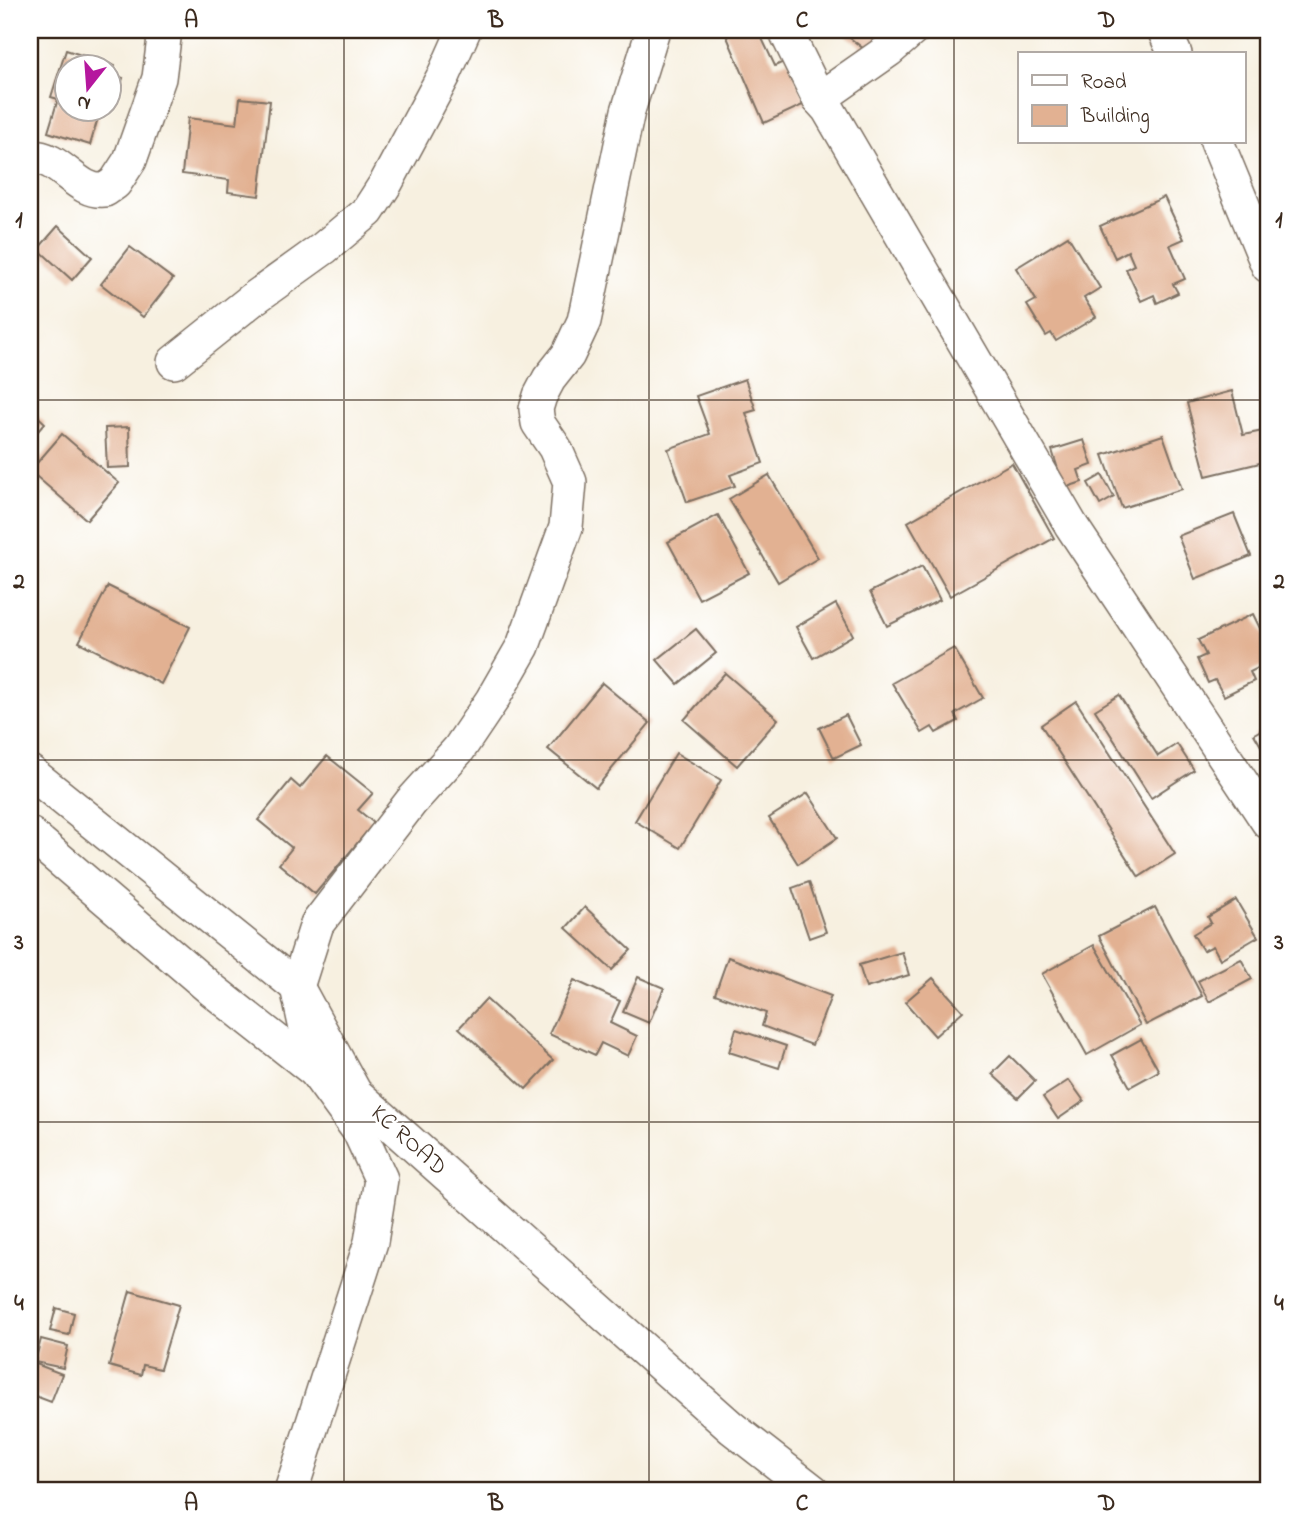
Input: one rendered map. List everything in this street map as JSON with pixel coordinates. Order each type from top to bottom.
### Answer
[{"type":"street","points":[[30,157],[40,156],[55,163],[88,189],[105,190],[115,183],[130,160],[159,78],[165,30]]},
{"type":"street","points":[[174,362],[253,299],[324,248],[368,211],[444,75],[464,30]]},
{"type":"street","points":[[315,1071],[297,987],[317,924],[411,802],[459,749],[492,700],[523,646],[566,527],[570,482],[555,448],[538,423],[536,409],[549,379],[568,355],[584,321],[628,111],[653,30]]},
{"type":"street","points":[[785,30],[819,99],[828,109],[1071,525],[1268,822]]},
{"type":"street","points":[[819,99],[889,50],[912,30]]},
{"type":"street","points":[[1164,30],[1174,52]]},
{"type":"street","points":[[1218,144],[1268,266]]},
{"type":"street","name":"KC ROAD","points":[[30,772],[297,987],[355,1094],[732,1428],[813,1491]]},
{"type":"street","points":[[30,835],[211,989],[315,1071],[359,1131],[381,1179],[371,1242],[291,1491]]},
{"type":"building","points":[[724,30],[758,30],[775,66],[788,60],[807,103],[764,123]]},
{"type":"building","points":[[840,30],[887,30],[869,53]]},
{"type":"building","points":[[240,98],[270,101],[259,196],[228,192],[229,180],[182,174],[188,118],[237,124]]},
{"type":"building","points":[[52,119],[52,122],[97,122],[90,145],[48,132]]},
{"type":"building","points":[[1164,197],[1184,239],[1170,245],[1185,279],[1173,284],[1178,293],[1157,303],[1154,295],[1141,301],[1126,269],[1134,265],[1128,251],[1115,258],[1100,226]]},
{"type":"building","points":[[58,226],[92,257],[72,280],[38,249]]},
{"type":"building","points":[[1068,236],[1100,288],[1084,298],[1096,317],[1056,341],[1051,333],[1046,336],[1027,305],[1036,300],[1016,268]]},
{"type":"building","points":[[130,247],[173,279],[143,317],[101,284]]},
{"type":"building","points":[[745,379],[756,410],[746,413],[763,463],[730,475],[735,486],[687,502],[668,449],[710,434],[696,396]]},
{"type":"building","points":[[1232,391],[1243,435],[1263,431],[1268,461],[1206,476],[1187,403]]},
{"type":"building","points":[[30,409],[45,423],[30,440]]},
{"type":"building","points":[[129,427],[130,467],[107,468],[105,428]]},
{"type":"building","points":[[62,434],[119,483],[87,520],[30,471]]},
{"type":"building","points":[[1163,435],[1182,489],[1122,508],[1103,455]]},
{"type":"building","points":[[1084,440],[1092,465],[1078,470],[1082,482],[1064,488],[1052,450]]},
{"type":"building","points":[[1012,463],[1054,538],[950,596],[908,522]]},
{"type":"building","points":[[769,475],[818,558],[778,582],[729,499]]},
{"type":"building","points":[[1102,475],[1114,497],[1100,505],[1088,483]]},
{"type":"building","points":[[1234,514],[1251,556],[1195,579],[1178,536]]},
{"type":"building","points":[[718,515],[749,573],[699,599],[668,542]]},
{"type":"building","points":[[922,566],[940,600],[887,626],[870,592]]},
{"type":"building","points":[[108,586],[190,627],[161,684],[79,642]]},
{"type":"building","points":[[836,604],[853,635],[813,658],[796,627]]},
{"type":"building","points":[[1253,614],[1268,645],[1268,663],[1250,672],[1254,681],[1224,696],[1215,680],[1208,683],[1197,659],[1206,655],[1198,640]]},
{"type":"building","points":[[696,629],[716,653],[678,684],[657,660]]},
{"type":"building","points":[[954,648],[983,698],[955,714],[958,721],[936,733],[932,727],[922,733],[892,683]]},
{"type":"building","points":[[725,673],[778,719],[737,766],[684,720]]},
{"type":"building","points":[[602,683],[650,723],[596,788],[548,749]]},
{"type":"building","points":[[1119,695],[1158,756],[1177,744],[1194,770],[1151,798],[1095,710]]},
{"type":"building","points":[[1076,701],[1175,854],[1139,877],[1041,725]]},
{"type":"building","points":[[846,715],[861,745],[834,758],[819,728]]},
{"type":"building","points":[[1268,726],[1268,758],[1254,734]]},
{"type":"building","points":[[676,753],[721,780],[680,848],[635,821]]},
{"type":"building","points":[[327,756],[373,793],[358,810],[374,823],[315,894],[279,864],[292,848],[258,820],[291,780],[300,788]]},
{"type":"building","points":[[808,793],[837,838],[798,864],[769,818]]},
{"type":"building","points":[[809,882],[826,932],[809,938],[792,888]]},
{"type":"building","points":[[1236,900],[1258,937],[1220,959],[1213,946],[1203,951],[1193,934],[1211,923],[1208,917]]},
{"type":"building","points":[[585,907],[631,950],[612,970],[566,928]]},
{"type":"building","points":[[1155,907],[1202,996],[1146,1025],[1099,936]]},
{"type":"building","points":[[1094,945],[1140,1025],[1087,1055],[1042,974]]},
{"type":"building","points":[[902,952],[909,975],[866,988],[859,965]]},
{"type":"building","points":[[728,957],[831,996],[812,1045],[762,1026],[766,1013],[715,994]]},
{"type":"building","points":[[1241,959],[1252,979],[1209,1002],[1198,981]]},
{"type":"building","points":[[638,977],[664,988],[649,1023],[623,1012]]},
{"type":"building","points":[[933,978],[963,1011],[935,1036],[905,1002]]},
{"type":"building","points":[[574,980],[620,1001],[610,1023],[637,1036],[628,1056],[601,1043],[595,1055],[549,1034]]},
{"type":"building","points":[[486,999],[553,1060],[526,1089],[459,1028]]},
{"type":"building","points":[[736,1029],[786,1046],[779,1068],[729,1052]]},
{"type":"building","points":[[1141,1039],[1159,1071],[1130,1087],[1112,1055]]},
{"type":"building","points":[[1010,1056],[1035,1081],[1018,1098],[992,1074]]},
{"type":"building","points":[[1069,1080],[1084,1101],[1058,1119],[1043,1097]]},
{"type":"building","points":[[130,1291],[179,1305],[160,1369],[143,1365],[141,1375],[109,1366]]},
{"type":"building","points":[[56,1308],[74,1313],[69,1335],[50,1331]]},
{"type":"building","points":[[41,1339],[68,1346],[63,1368],[35,1362]]},
{"type":"building","points":[[36,1364],[62,1374],[51,1402],[30,1394],[30,1380]]}]
